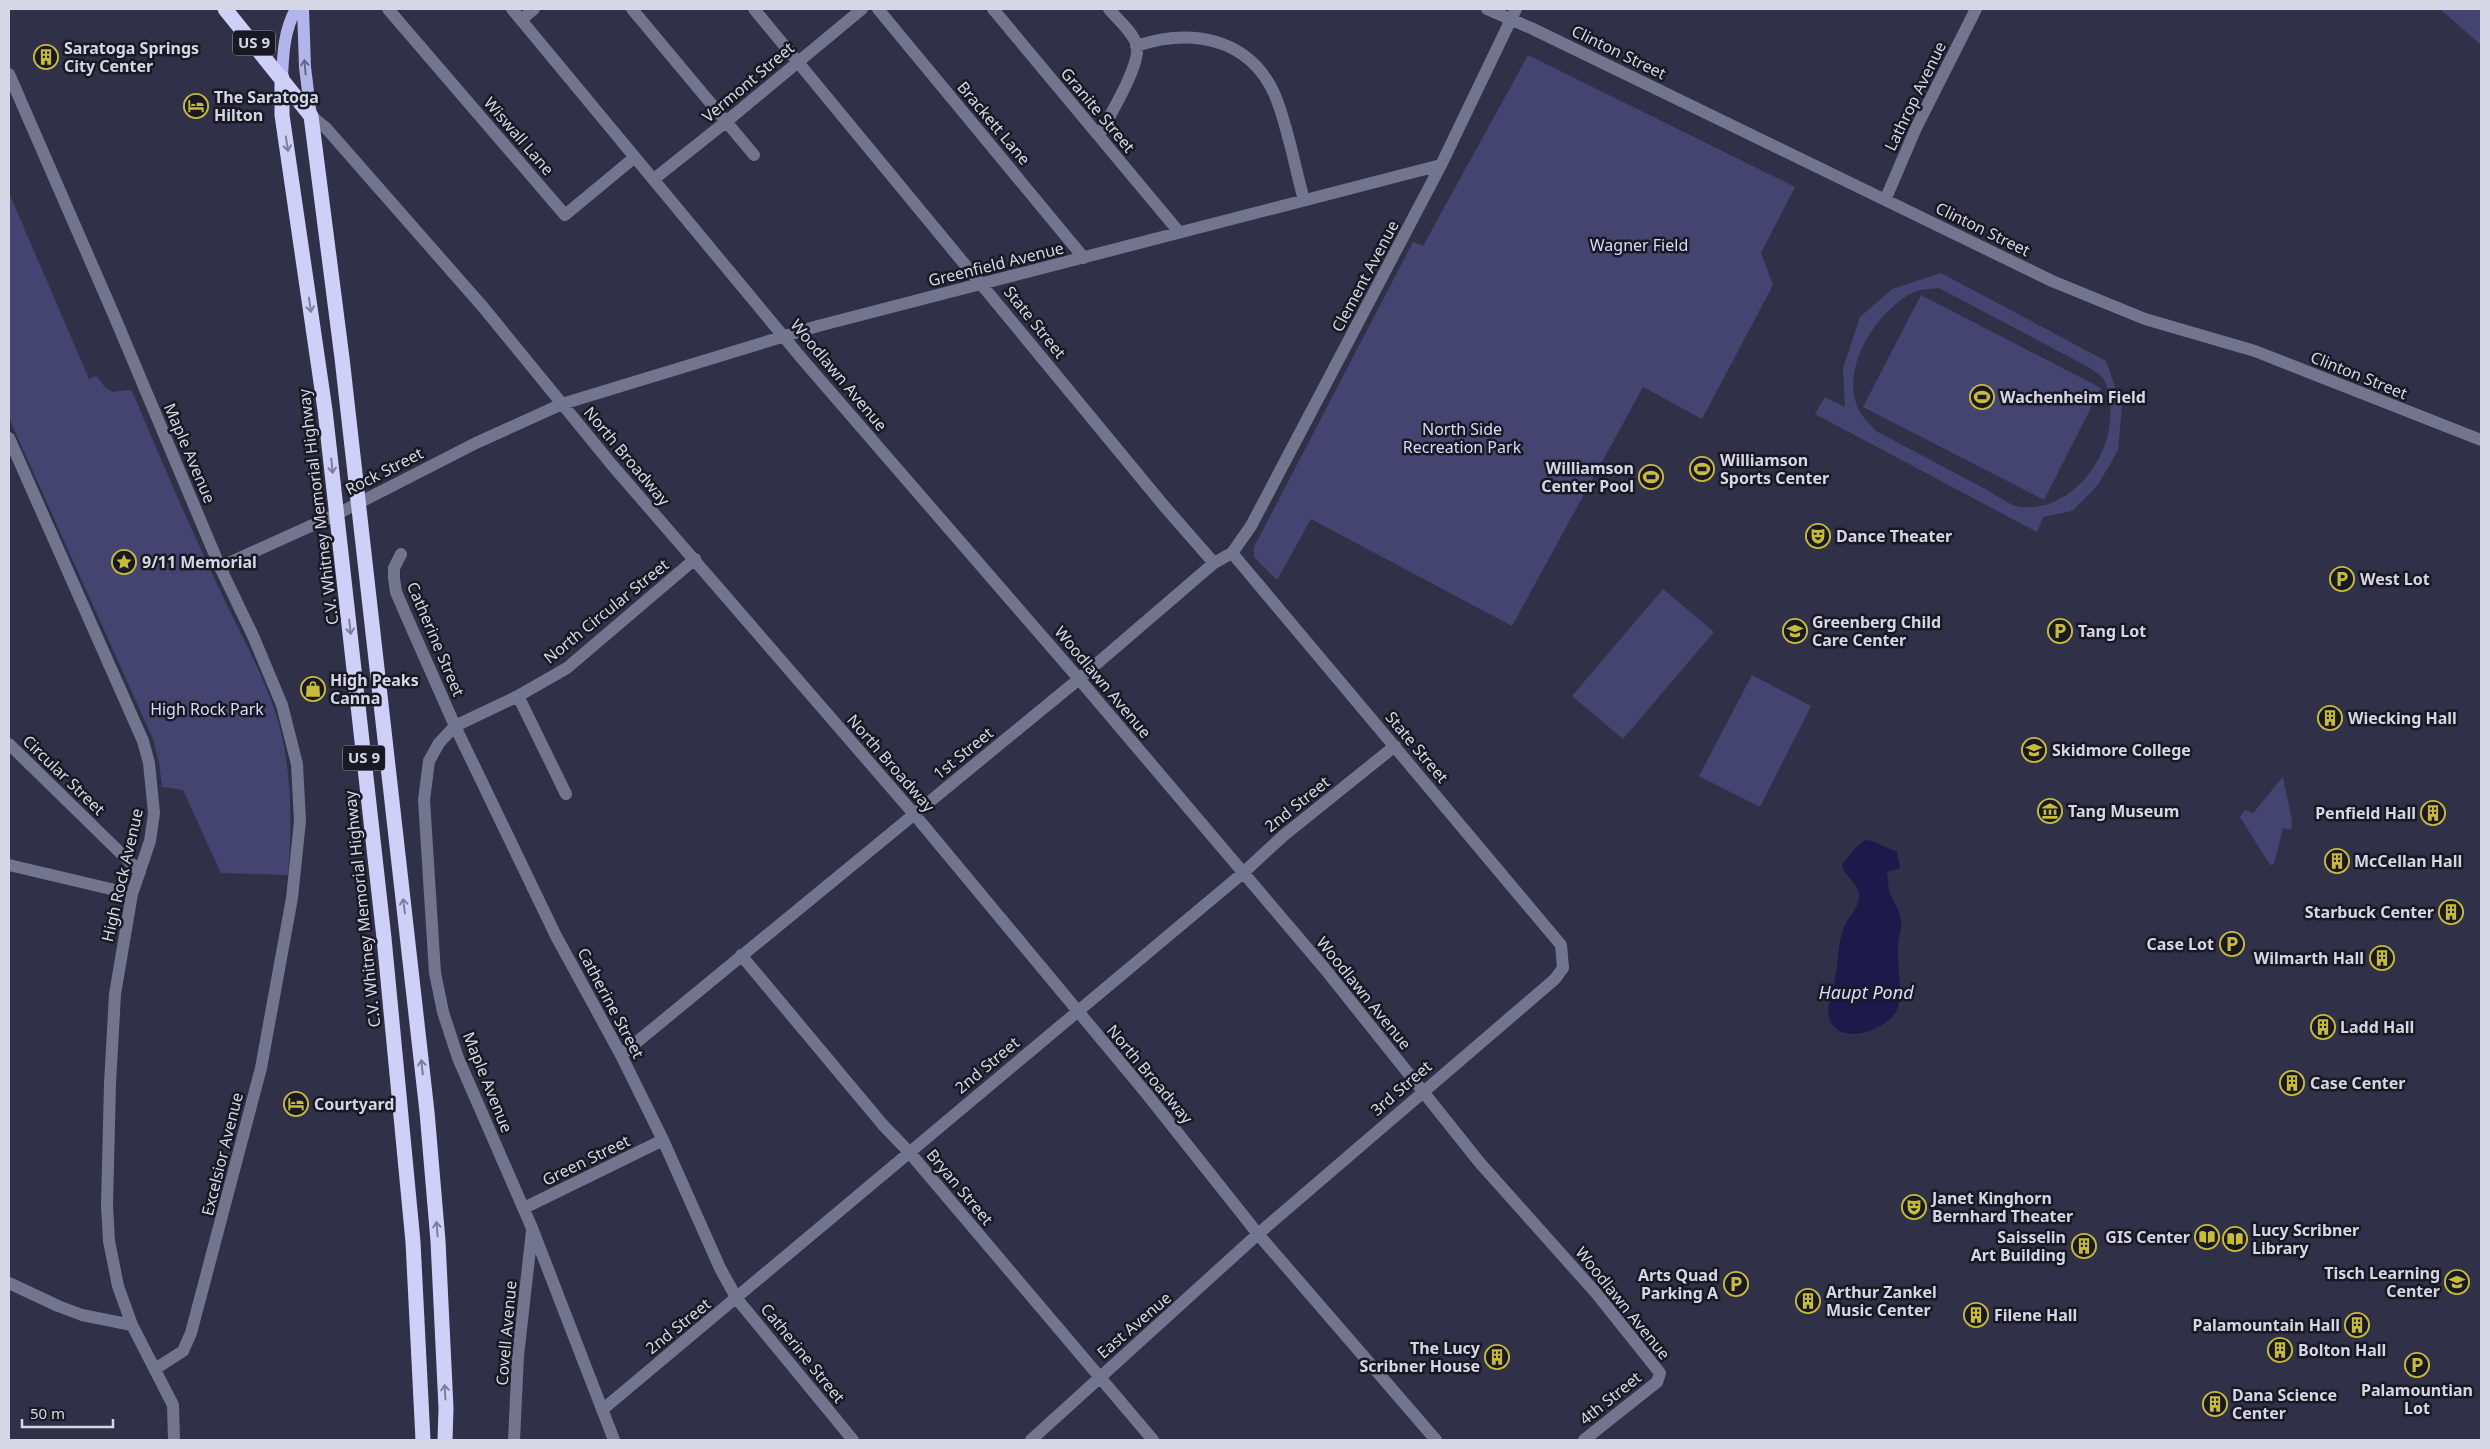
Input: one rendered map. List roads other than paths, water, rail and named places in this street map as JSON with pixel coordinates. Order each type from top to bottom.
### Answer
[{"type":"highway","name":"US 9","points":[[225,9],[311,116],[358,503],[427,1112],[438,1241],[446,1408],[445,1440]]},
{"type":"highway","name":"C.V. Whitney Memorial Highway","points":[[282,78],[282,115],[326,410],[384,938],[413,1242],[423,1440]]},
{"type":"main road","points":[[282,78],[290,20],[296,9]]},
{"type":"main road","points":[[303,9],[305,68],[311,116]]},
{"type":"street","name":"Wiswall Lane","points":[[388,9],[565,215],[635,157]]},
{"type":"street","name":"Woodlawn Avenue","points":[[512,9],[803,360],[1079,679],[1325,969],[1480,1163],[1596,1292],[1660,1373],[1657,1382]]},
{"type":"street","points":[[521,20],[534,9]]},
{"type":"street","points":[[632,9],[754,155]]},
{"type":"street","name":"State Street","points":[[754,9],[983,284],[1165,508],[1214,564]]},
{"type":"street","name":"Vermont Street","points":[[654,178],[727,121],[862,9]]},
{"type":"street","name":"Brackett Lane","points":[[878,9],[1084,258]]},
{"type":"street","name":"Granite Street","points":[[993,9],[1179,232]]},
{"type":"street","points":[[1099,136],[1125,87],[1137,56],[1136,46],[1109,9]]},
{"type":"street","name":"Clinton Street","points":[[1486,9],[1513,14],[1540,32],[1886,198],[1973,244],[2052,281],[2145,319],[2255,351],[2481,440]]},
{"type":"street","name":"Lathrop Avenue","points":[[1886,198],[1916,128],[1976,9]]},
{"type":"street","name":"Clement Avenue","points":[[1232,553],[1251,526],[1441,165],[1513,14]]},
{"type":"street","points":[[1136,46],[1157,39],[1182,36],[1210,38],[1235,50],[1259,68],[1274,94],[1304,200]]},
{"type":"street","name":"Maple Avenue","points":[[9,74],[113,313],[220,567],[254,638],[282,705],[294,748],[300,802],[298,855]]},
{"type":"street","name":"North Broadway","points":[[311,116],[326,128],[483,307],[562,404],[914,814],[1076,1012],[1146,1093],[1258,1234],[1436,1440]]},
{"type":"street","name":"Greenfield Avenue","points":[[562,404],[784,336],[1441,165]]},
{"type":"street","name":"Rock Street","points":[[220,567],[337,514],[500,431],[562,404]]},
{"type":"street","name":"High Rock Avenue","points":[[9,438],[143,741],[149,763],[154,813],[150,841],[132,894],[115,994],[110,1084],[107,1205],[109,1241],[118,1286],[132,1325],[155,1369]]},
{"type":"street","name":"State Street","points":[[1232,553],[1561,945],[1564,968]]},
{"type":"street","name":"1st Street","points":[[621,1055],[1079,679],[1214,564],[1232,553]]},
{"type":"street","name":"Catherine Street","points":[[400,554],[394,568],[396,592],[455,726],[556,936],[621,1055],[663,1140],[720,1268],[737,1299],[853,1440]]},
{"type":"street","name":"North Circular Street","points":[[455,726],[518,696],[567,668],[695,559]]},
{"type":"street","points":[[518,696],[566,794]]},
{"type":"street","name":"Maple Avenue","points":[[455,726],[438,743],[429,761],[424,800],[435,972],[444,1012],[458,1058],[524,1208],[614,1440]]},
{"type":"street","name":"Circular Street","points":[[9,744],[140,872]]},
{"type":"street","name":"2nd Street","points":[[602,1410],[737,1299],[909,1152],[1243,873],[1283,836],[1395,746]]},
{"type":"street","name":"Excelsior Avenue","points":[[155,1369],[183,1351],[191,1333],[261,1068],[298,855]]},
{"type":"street","points":[[9,865],[132,894]]},
{"type":"street","name":"Bryan Street","points":[[741,955],[883,1125],[909,1152],[1153,1440]]},
{"type":"street","name":"3rd Street","points":[[1258,1234],[1422,1091],[1555,979],[1564,968]]},
{"type":"street","name":"Green Street","points":[[524,1208],[663,1140]]},
{"type":"street","name":"Covell Avenue","points":[[514,1440],[518,1356],[532,1228]]},
{"type":"street","name":"East Avenue","points":[[1031,1440],[1258,1234]]},
{"type":"street","points":[[9,1283],[82,1315],[132,1325]]},
{"type":"street","points":[[155,1369],[173,1405],[174,1440]]},
{"type":"street","name":"4th Street","points":[[1584,1440],[1657,1382]]},
{"type":"water","name":"Haupt Pond","points":[[1865,840],[1872,841],[1897,852],[1900,868],[1887,872],[1889,890],[1901,918],[1898,944],[1900,997],[1895,1013],[1888,1021],[1867,1032],[1855,1034],[1844,1033],[1836,1028],[1830,1020],[1828,1010],[1842,933],[1857,905],[1859,897],[1855,884],[1842,865],[1854,849]]},
{"type":"place","name":"Saratoga Springs City Center","points":[[46,57]]},
{"type":"place","name":"The Saratoga Hilton","points":[[196,106]]},
{"type":"place","name":"Wachenheim Field","points":[[1982,397]]},
{"type":"place","name":"Williamson Sports Center","points":[[1702,469]]},
{"type":"place","name":"Williamson Center Pool","points":[[1651,477]]},
{"type":"place","name":"Dance Theater","points":[[1818,536]]},
{"type":"place","name":"9/11 Memorial","points":[[124,562]]},
{"type":"place","name":"West Lot","points":[[2342,579]]},
{"type":"place","name":"Greenberg Child Care Center","points":[[1795,631]]},
{"type":"place","name":"Tang Lot","points":[[2060,631]]},
{"type":"place","name":"High Peaks Canna","points":[[313,689]]},
{"type":"place","name":"Wiecking Hall","points":[[2330,718]]},
{"type":"place","name":"Skidmore College","points":[[2034,750]]},
{"type":"place","name":"Tang Museum","points":[[2050,811]]},
{"type":"place","name":"Penfield Hall","points":[[2433,813]]},
{"type":"place","name":"McCellan Hall","points":[[2337,861]]},
{"type":"place","name":"Starbuck Center","points":[[2451,912]]},
{"type":"place","name":"Case Lot","points":[[2232,944]]},
{"type":"place","name":"Wilmarth Hall","points":[[2382,958]]},
{"type":"place","name":"Ladd Hall","points":[[2323,1027]]},
{"type":"place","name":"Case Center","points":[[2292,1083]]},
{"type":"place","name":"Courtyard","points":[[296,1104]]},
{"type":"place","name":"Janet Kinghorn Bernhard Theater","points":[[1914,1207]]},
{"type":"place","name":"GIS Center","points":[[2207,1237]]},
{"type":"place","name":"Lucy Scribner Library","points":[[2235,1239]]},
{"type":"place","name":"Saisselin Art Building","points":[[2084,1246]]},
{"type":"place","name":"Tisch Learning Center","points":[[2457,1282]]},
{"type":"place","name":"Arts Quad Parking A","points":[[1736,1284]]},
{"type":"place","name":"Arthur Zankel Music Center","points":[[1808,1301]]},
{"type":"place","name":"Filene Hall","points":[[1976,1315]]},
{"type":"place","name":"Palamountain Hall","points":[[2357,1325]]},
{"type":"place","name":"Bolton Hall","points":[[2280,1350]]},
{"type":"place","name":"The Lucy Scribner House","points":[[1497,1357]]},
{"type":"place","name":"Palamountian Lot","points":[[2417,1365]]},
{"type":"place","name":"Dana Science Center","points":[[2215,1404]]},
{"type":"park label","name":"Wagner Field","points":[[1639,245]]},
{"type":"park label","name":"North Side Recreation Park","points":[[1462,438]]},
{"type":"park label","name":"High Rock Park","points":[[207,709]]}]
